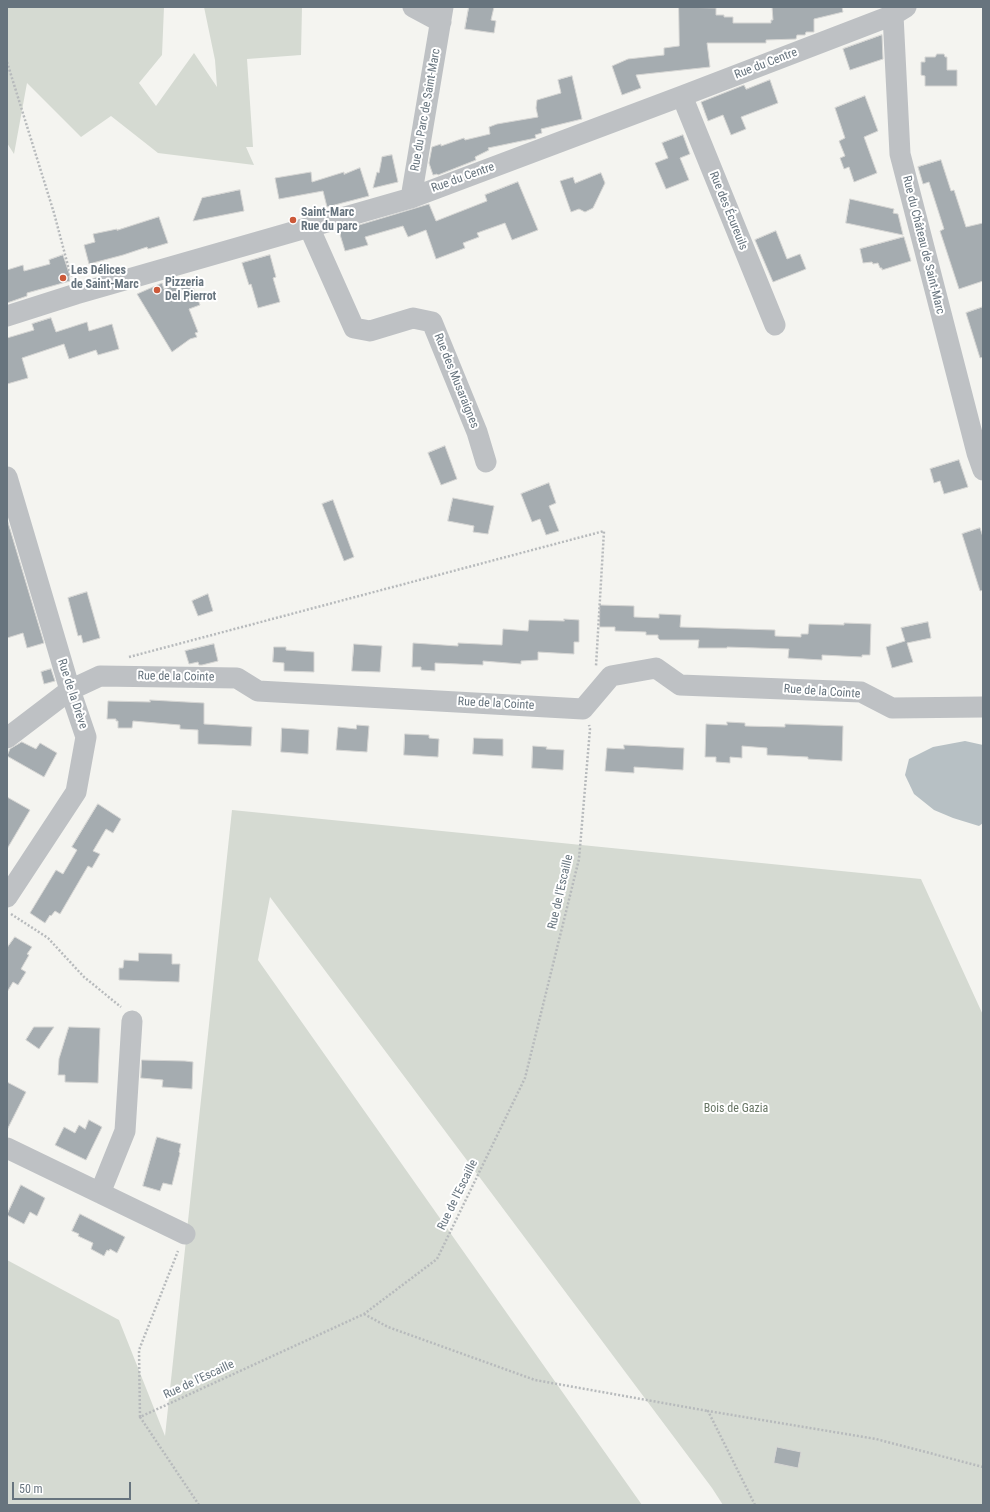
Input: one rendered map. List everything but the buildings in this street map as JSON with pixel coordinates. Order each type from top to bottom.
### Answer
[{"type":"street","name":"Rue du Parc de Saint-Marc","points":[[411,198],[442,14],[413,7]]},
{"type":"street","name":"Rue du Centre","points":[[7,316],[76,294],[411,198],[682,96],[898,10]]},
{"type":"street","name":"Rue du Château de Saint-Marc","points":[[898,10],[900,154],[977,453],[983,470]]},
{"type":"street","name":"Rue des Écureuils","points":[[682,96],[775,325]]},
{"type":"street","name":"Rue des Musaraignes","points":[[309,227],[354,328],[370,331],[413,318],[432,322],[477,432],[486,462]]},
{"type":"street","name":"Rue de la Drève","points":[[7,476],[70,690],[86,738],[76,792],[7,896]]},
{"type":"street","name":"Rue de la Cointe","points":[[7,738],[70,690],[100,676],[237,678],[258,690],[589,703],[611,676],[656,668],[680,684],[861,692],[892,708],[983,707]]},
{"type":"street","points":[[100,1193],[125,1131],[132,1021]]},
{"type":"street","points":[[7,1148],[185,1234]]},
{"type":"path","points":[[7,62],[54,213],[76,294]]},
{"type":"path","points":[[127,657],[604,531],[589,703]]},
{"type":"path","name":"Rue de l'Escaille","points":[[140,1417],[364,1314],[437,1259],[525,1078],[579,859],[590,729],[589,703]]},
{"type":"path","points":[[7,911],[48,938],[84,977],[118,1004],[132,1021]]},
{"type":"path","points":[[185,1234],[139,1350],[140,1417],[199,1505]]},
{"type":"path","points":[[364,1314],[388,1327],[535,1380],[876,1439],[983,1467]]},
{"type":"path","points":[[708,1411],[755,1505]]},
{"type":"green space","points":[[7,7],[164,7],[162,55],[139,83],[156,106],[194,53],[217,87],[215,60],[204,7],[302,7],[301,55],[247,59],[253,147],[246,147],[254,165],[158,153],[111,116],[81,137],[27,83],[14,154],[7,143]]},
{"type":"green space","name":"Bois de Gazia","points":[[232,810],[921,879],[983,1015],[983,1505],[723,1505],[712,1488],[270,897],[258,960],[642,1505],[7,1505],[7,1260],[119,1320],[165,1436]]},
{"type":"shaded area","points":[[965,741],[983,745],[983,823],[979,826],[934,810],[914,794],[905,775],[909,759],[933,747]]},
{"type":"place","name":"Saint-Marc Rue du parc","points":[[293,220]]},
{"type":"place","name":"Les Délices de Saint-Marc","points":[[63,278]]},
{"type":"place","name":"Pizzeria Del Pierrot","points":[[157,290]]}]
